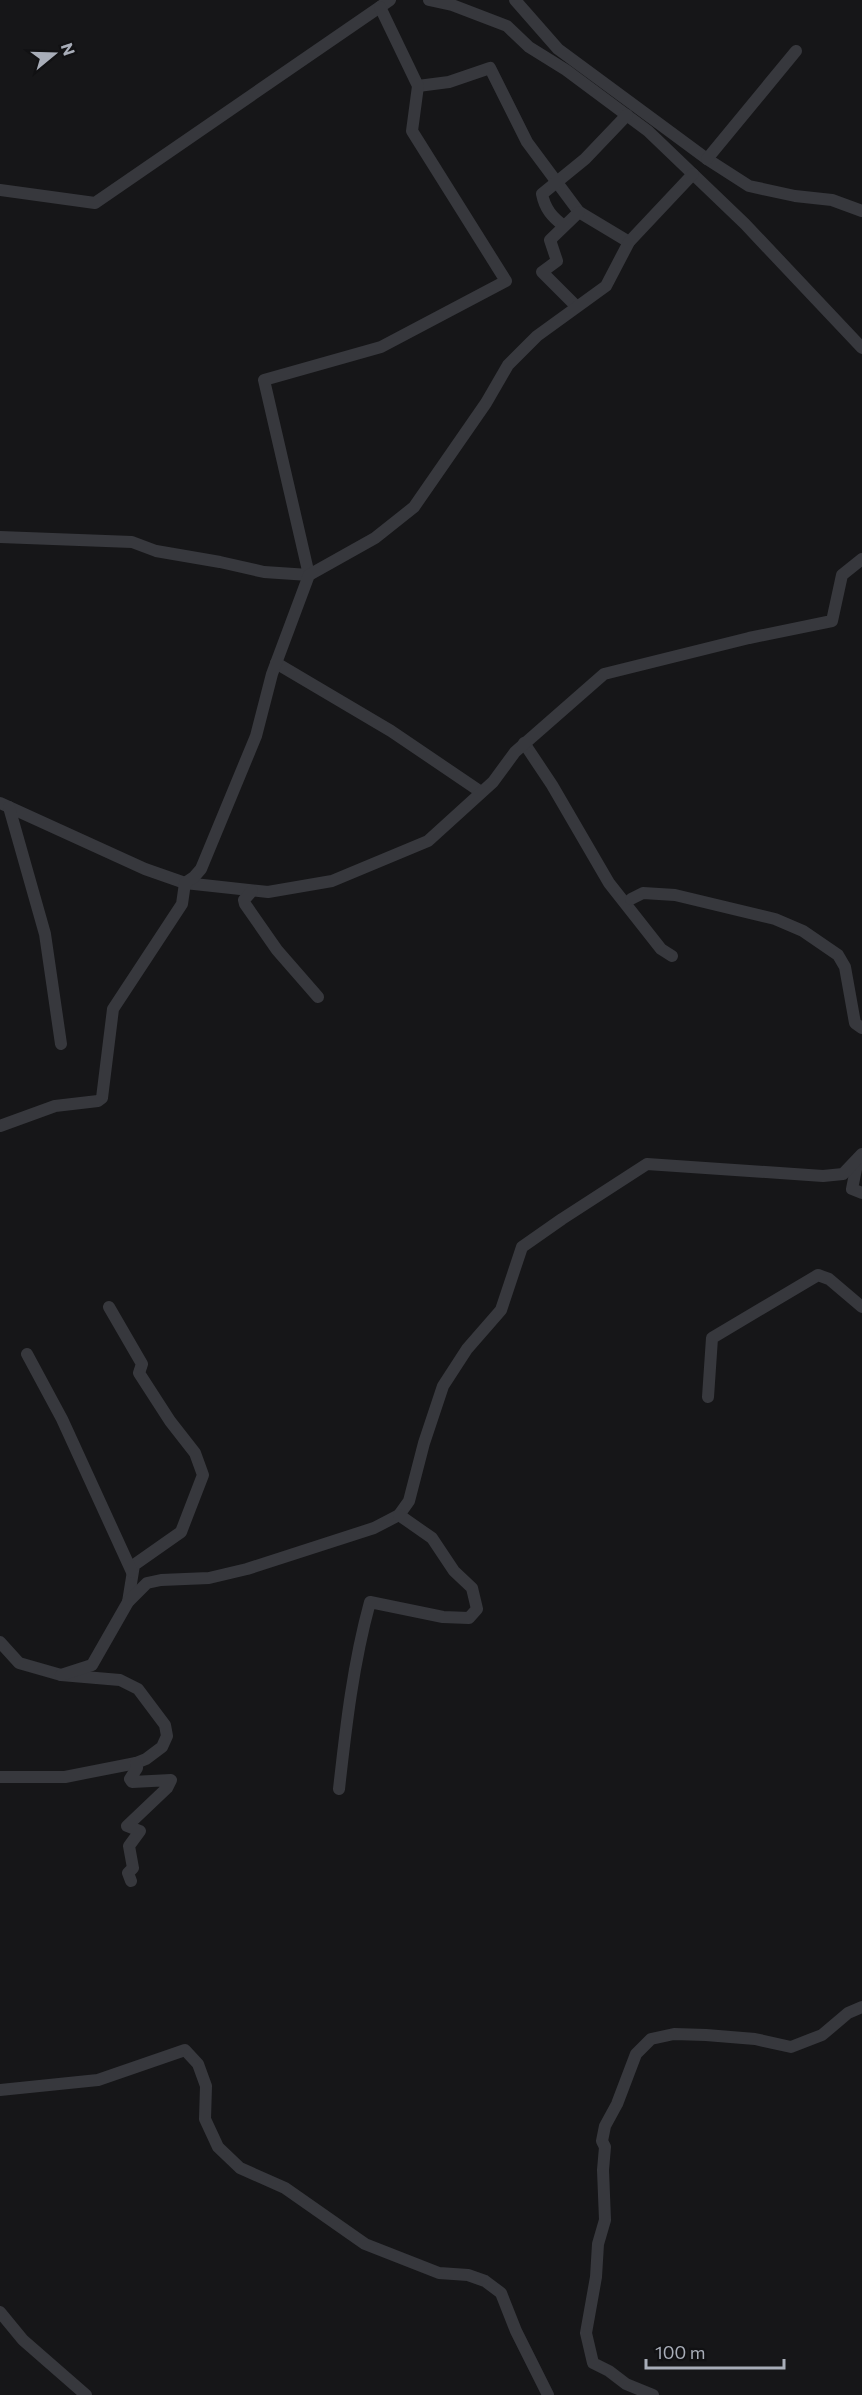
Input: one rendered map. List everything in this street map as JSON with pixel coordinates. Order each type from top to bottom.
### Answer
[{"type":"street","points":[[429,0],[452,5],[507,26],[529,47],[566,70],[648,131],[753,232],[862,348]]},
{"type":"street","points":[[515,0],[558,49],[707,159],[749,186],[795,196],[832,200],[862,211]]},
{"type":"street","points":[[0,190],[95,203],[385,3],[417,86],[412,130],[506,281],[381,347],[264,380],[309,575],[276,663],[256,736],[201,869],[185,884],[182,904],[113,1009],[102,1098],[98,1101],[56,1106],[0,1126]]},
{"type":"street","points":[[707,159],[796,51]]},
{"type":"street","points":[[417,86],[449,82],[490,68],[527,142],[579,212],[629,242]]},
{"type":"street","points":[[564,226],[544,206],[542,194],[585,159],[627,115]]},
{"type":"street","points":[[0,537],[132,542],[156,551],[264,572],[309,575],[375,538],[414,507],[486,403],[508,365],[537,336],[606,286],[629,242],[693,174]]},
{"type":"street","points":[[576,306],[542,272],[557,261],[550,240],[579,212]]},
{"type":"street","points":[[5,805],[145,869],[185,884],[268,892],[332,881],[428,841],[493,782],[524,743],[604,674],[749,638],[832,621],[842,575],[862,559]]},
{"type":"street","points":[[276,663],[391,731],[481,792]]},
{"type":"street","points":[[524,743],[552,785],[609,884],[661,949],[672,956]]},
{"type":"street","points":[[5,805],[45,934],[61,1044]]},
{"type":"street","points":[[252,891],[244,900],[245,904],[277,950],[318,997]]},
{"type":"street","points":[[631,899],[643,893],[675,895],[775,919],[803,931],[838,955],[845,967],[855,1023],[862,1028]]},
{"type":"street","points":[[860,1156],[852,1188],[862,1193]]},
{"type":"street","points":[[61,1676],[92,1665],[128,1602],[147,1583],[161,1580],[208,1578],[247,1569],[374,1528],[399,1515],[408,1501],[443,1386],[467,1349],[501,1311],[522,1246],[647,1164],[823,1176],[843,1174],[860,1156]]},
{"type":"street","points":[[708,1397],[712,1338],[818,1275],[829,1279],[862,1307]]},
{"type":"street","points":[[110,1306],[142,1364],[139,1374],[170,1421],[195,1453],[203,1475],[182,1532],[134,1565],[128,1602]]},
{"type":"street","points":[[27,1354],[75,1446],[132,1572]]},
{"type":"street","points":[[339,1789],[346,1720],[356,1656],[370,1602],[443,1617],[469,1618],[477,1609],[472,1588],[454,1571],[432,1538],[399,1515]]},
{"type":"street","points":[[0,1642],[19,1663],[61,1676],[120,1680],[138,1689],[165,1725],[167,1736],[162,1747],[146,1759],[136,1763],[65,1777],[0,1777]]},
{"type":"street","points":[[131,1881],[128,1873],[133,1868],[129,1846],[140,1831],[127,1826],[167,1788],[171,1780],[132,1782],[130,1779],[137,1768],[136,1763]]},
{"type":"street","points":[[653,2395],[626,2384],[609,2371],[593,2363],[586,2333],[596,2277],[598,2244],[605,2220],[603,2170],[605,2147],[602,2141],[636,2054],[651,2039],[674,2034],[755,2039],[791,2047],[822,2035],[848,2013],[862,2007]]},
{"type":"street","points":[[0,2090],[98,2080],[185,2050],[198,2064],[206,2086],[205,2119],[218,2147],[240,2168],[285,2188],[365,2244],[439,2273],[468,2275],[485,2281],[501,2293],[516,2331],[548,2395]]},
{"type":"street","points":[[0,2313],[23,2340],[86,2395]]}]
